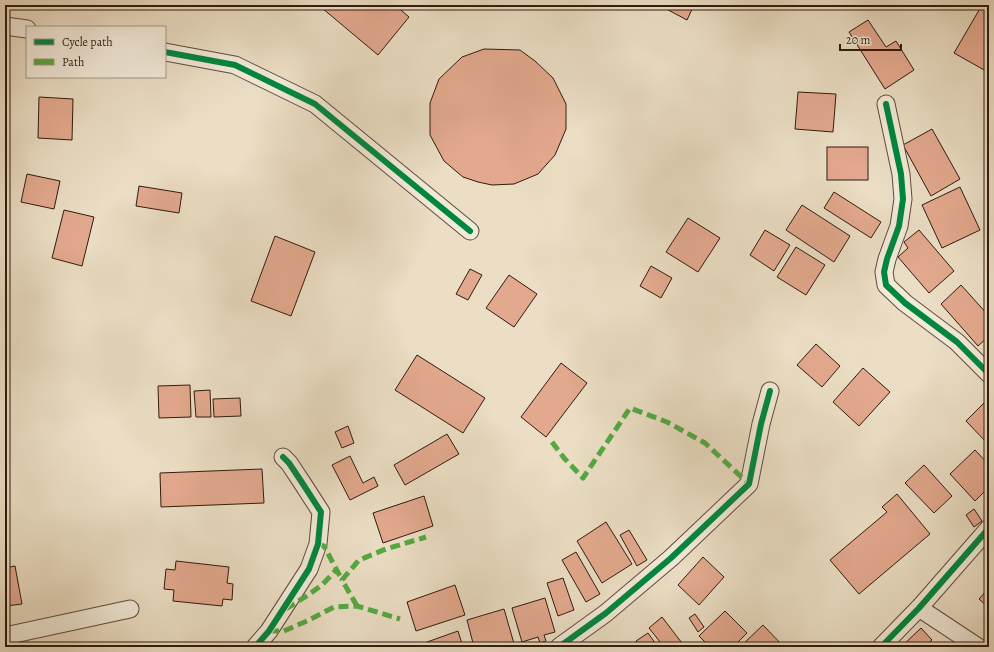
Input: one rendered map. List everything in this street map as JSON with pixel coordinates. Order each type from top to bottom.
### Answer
[{"type":"street","points":[[5,26],[26,29]]},
{"type":"street","points":[[166,52],[236,65],[315,104],[470,231]]},
{"type":"street","points":[[886,104],[900,174],[903,199],[899,226],[884,272],[886,285],[905,303],[957,342],[989,374]]},
{"type":"street","points":[[559,647],[606,613],[672,558],[749,484],[761,424],[770,391]]},
{"type":"street","points":[[255,647],[269,631],[309,569],[318,544],[321,512],[302,481],[283,457]]},
{"type":"street","points":[[880,647],[919,608],[989,528]]},
{"type":"street","points":[[919,608],[978,647]]},
{"type":"street","points":[[5,636],[130,609]]},
{"type":"building","points":[[324,5],[395,5],[409,17],[378,55],[322,8]]},
{"type":"building","points":[[659,5],[694,5],[687,20]]},
{"type":"building","points":[[982,5],[989,5],[989,66],[986,71],[954,53]]},
{"type":"building","points":[[868,20],[886,47],[896,41],[914,70],[885,89],[849,32]]},
{"type":"building","points":[[484,49],[520,50],[535,61],[553,78],[566,104],[566,129],[555,155],[538,174],[514,184],[492,185],[463,177],[444,161],[430,135],[430,103],[439,79],[462,57]]},
{"type":"building","points":[[798,92],[836,94],[833,132],[795,129]]},
{"type":"building","points":[[39,97],[73,99],[72,140],[38,138]]},
{"type":"building","points":[[932,129],[960,179],[931,196],[903,145]]},
{"type":"building","points":[[827,147],[868,147],[868,180],[827,180]]},
{"type":"building","points":[[27,174],[60,181],[54,209],[21,202]]},
{"type":"building","points":[[139,186],[182,193],[179,213],[136,206]]},
{"type":"building","points":[[960,187],[980,230],[942,248],[922,205]]},
{"type":"building","points":[[834,192],[881,222],[871,238],[824,208]]},
{"type":"building","points":[[802,205],[850,236],[834,262],[786,230]]},
{"type":"building","points":[[64,210],[94,217],[82,266],[52,258]]},
{"type":"building","points":[[688,218],[720,238],[698,272],[666,252]]},
{"type":"building","points":[[765,230],[790,245],[774,271],[750,255]]},
{"type":"building","points":[[919,230],[954,271],[929,293],[898,257],[908,248],[904,242]]},
{"type":"building","points":[[275,236],[315,252],[291,316],[251,301]]},
{"type":"building","points":[[796,247],[825,265],[806,295],[777,277]]},
{"type":"building","points":[[651,266],[672,278],[661,298],[640,286]]},
{"type":"building","points":[[470,269],[482,275],[468,300],[456,294]]},
{"type":"building","points":[[509,275],[537,294],[514,327],[486,308]]},
{"type":"building","points":[[961,285],[989,316],[989,336],[978,346],[941,304]]},
{"type":"building","points":[[816,344],[840,366],[822,387],[797,365]]},
{"type":"building","points":[[417,355],[485,398],[463,433],[395,390]]},
{"type":"building","points":[[561,363],[587,383],[546,437],[521,417]]},
{"type":"building","points":[[863,368],[890,392],[859,426],[833,402]]},
{"type":"building","points":[[190,385],[191,417],[159,418],[158,386]]},
{"type":"building","points":[[210,390],[211,417],[196,417],[194,391]]},
{"type":"building","points":[[240,398],[241,416],[214,417],[213,399]]},
{"type":"building","points":[[989,398],[989,445],[966,421]]},
{"type":"building","points":[[348,426],[354,443],[342,448],[335,432]]},
{"type":"building","points":[[447,434],[459,454],[405,485],[394,465]]},
{"type":"building","points":[[975,450],[989,465],[989,487],[975,501],[950,474]]},
{"type":"building","points":[[350,456],[363,483],[374,477],[378,486],[350,500],[332,465]]},
{"type":"building","points":[[924,465],[952,496],[934,513],[905,483]]},
{"type":"building","points":[[262,469],[264,503],[161,507],[160,473]]},
{"type":"building","points":[[897,494],[930,534],[859,594],[830,560],[887,512],[882,507]]},
{"type":"building","points":[[424,496],[433,526],[383,543],[373,513]]},
{"type":"building","points":[[974,509],[982,521],[974,527],[966,515]]},
{"type":"building","points":[[606,522],[632,564],[602,583],[577,541]]},
{"type":"building","points":[[629,530],[647,560],[637,566],[620,535]]},
{"type":"building","points":[[576,552],[600,594],[586,602],[562,560]]},
{"type":"building","points":[[703,557],[724,577],[699,605],[678,585]]},
{"type":"building","points":[[176,561],[229,567],[227,583],[233,584],[232,600],[223,599],[222,606],[173,601],[174,590],[164,589],[166,569],[175,570]]},
{"type":"building","points":[[15,566],[22,604],[6,606],[5,568]]},
{"type":"building","points":[[563,578],[574,610],[558,616],[547,583]]},
{"type":"building","points":[[455,585],[465,615],[416,631],[407,602]]},
{"type":"building","points":[[989,588],[989,608],[979,599]]},
{"type":"building","points":[[545,598],[555,632],[544,635],[546,641],[540,643],[538,637],[522,642],[512,608]]},
{"type":"building","points":[[504,609],[515,647],[474,647],[467,620]]},
{"type":"building","points":[[725,611],[747,633],[733,647],[710,647],[699,636]]},
{"type":"building","points":[[695,614],[704,627],[698,632],[689,618]]},
{"type":"building","points":[[662,617],[685,647],[664,647],[649,628]]},
{"type":"building","points":[[763,625],[784,647],[740,647]]},
{"type":"building","points":[[921,628],[932,640],[924,647],[901,647]]},
{"type":"building","points":[[458,631],[463,647],[428,647],[427,642]]},
{"type":"building","points":[[648,633],[658,647],[640,647],[636,641]]},
{"type":"marked path","points":[[552,442],[564,458],[583,478],[630,408],[667,422],[705,443],[749,484]]},
{"type":"marked path","points":[[357,606],[342,580],[359,560],[386,549],[426,537]]},
{"type":"marked path","points":[[318,544],[324,546],[342,580]]},
{"type":"marked path","points":[[286,609],[322,585],[336,570]]},
{"type":"marked path","points":[[269,631],[284,631],[334,607],[357,606],[400,619]]},
{"type":"cycle path","points":[[166,52],[235,65],[315,104],[470,231]]},
{"type":"cycle path","points":[[886,104],[901,174],[903,199],[899,226],[884,272],[886,285],[905,303],[957,342],[989,374]]},
{"type":"cycle path","points":[[559,647],[606,613],[671,558],[749,484],[761,424],[770,391]]},
{"type":"cycle path","points":[[255,647],[269,631],[309,569],[318,544],[321,512],[289,463],[283,457]]},
{"type":"cycle path","points":[[881,647],[919,608],[989,528]]}]
